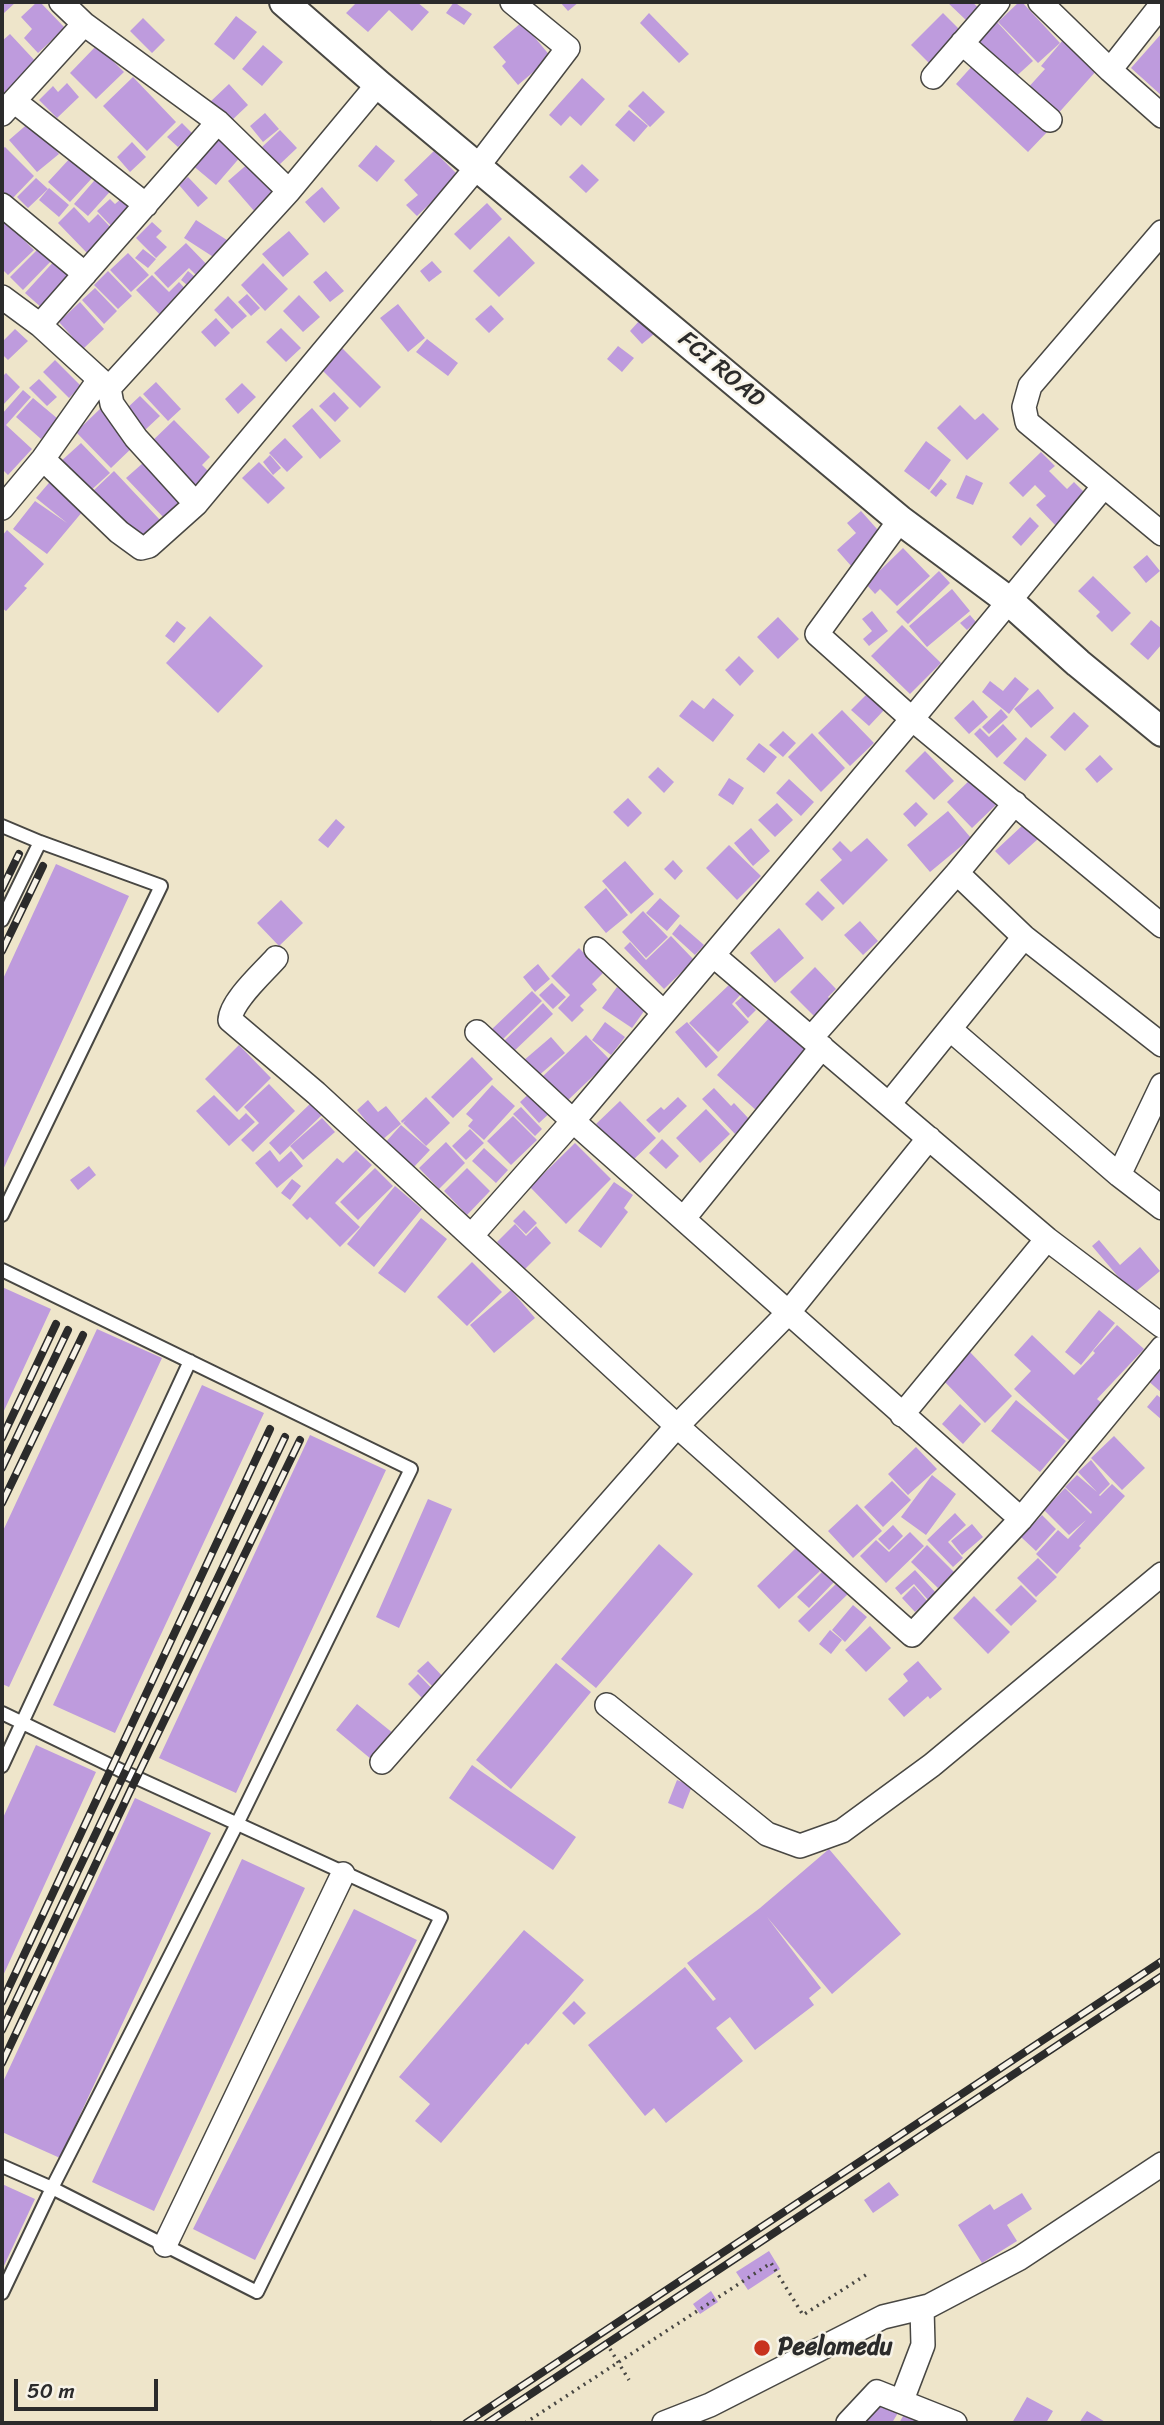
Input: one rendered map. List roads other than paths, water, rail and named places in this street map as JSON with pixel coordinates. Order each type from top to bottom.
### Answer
[{"type":"street","points":[[61,2],[84,24],[218,122],[289,191]]},
{"type":"street","name":"FCI ROAD","points":[[284,2],[378,84],[900,520],[1009,601],[1078,663],[1162,732]]},
{"type":"street","points":[[43,459],[119,531],[141,548],[149,546],[196,504],[478,166],[568,48],[512,2]]},
{"type":"street","points":[[933,77],[998,2]]},
{"type":"street","points":[[1040,2],[1110,70],[1161,113]]},
{"type":"street","points":[[1110,70],[1162,4]]},
{"type":"street","points":[[84,24],[8,107],[146,205]]},
{"type":"street","points":[[962,43],[1050,120]]},
{"type":"street","points":[[2,508],[104,384],[289,191],[378,84]]},
{"type":"street","points":[[40,325],[218,122]]},
{"type":"street","points":[[2,205],[85,274]]},
{"type":"street","points":[[1162,232],[1030,386],[1024,407],[1027,422],[1162,534]]},
{"type":"street","points":[[4,304],[40,325],[104,384],[112,404],[136,438],[196,504]]},
{"type":"street","points":[[472,1235],[573,1121],[912,719],[1104,485]]},
{"type":"street","points":[[900,520],[817,634],[912,719],[1162,926]]},
{"type":"street","points":[[684,1218],[816,1042],[1015,803]]},
{"type":"street","points":[[957,873],[1024,937],[1162,1045]]},
{"type":"street","points":[[889,1104],[1024,937]]},
{"type":"street","points":[[596,949],[663,1012]]},
{"type":"street","points":[[713,955],[1047,1239],[1162,1326]]},
{"type":"street","points":[[276,958],[237,1003],[230,1013],[230,1020],[316,1093],[677,1426],[912,1634],[1021,1519],[1162,1348]]},
{"type":"street","points":[[951,1030],[1119,1175],[1162,1208]]},
{"type":"street","points":[[477,1032],[573,1121],[1021,1519]]},
{"type":"street","points":[[1119,1175],[1162,1085]]},
{"type":"street","points":[[382,1762],[677,1426],[788,1313],[929,1138]]},
{"type":"street","points":[[902,1415],[1047,1239]]},
{"type":"street","points":[[607,1705],[767,1834],[800,1846],[842,1831],[932,1765],[1162,1574]]},
{"type":"street","points":[[165,2245],[343,1874]]},
{"type":"street","points":[[664,2423],[710,2405],[883,2318],[922,2308],[1020,2258],[1162,2164]]},
{"type":"street","points":[[902,2400],[923,2345],[922,2308]]},
{"type":"street","points":[[848,2423],[877,2392],[955,2423]]},
{"type":"lane","points":[[2,826],[161,886],[2,1215]]},
{"type":"lane","points":[[2,920],[40,842]]},
{"type":"lane","points":[[2,1270],[411,1469],[2,2293]]},
{"type":"lane","points":[[2,1766],[190,1362]]},
{"type":"lane","points":[[2,1713],[343,1874],[441,1917],[257,2292],[52,2188],[2,2166]]},
{"type":"railway","points":[[2,889],[19,854]]},
{"type":"railway","points":[[2,951],[43,866]]},
{"type":"railway","points":[[2,1438],[56,1324]]},
{"type":"railway","points":[[2,1468],[68,1330]]},
{"type":"railway","points":[[2,1503],[83,1335]]},
{"type":"railway","points":[[2,2002],[270,1429]]},
{"type":"railway","points":[[2,2030],[285,1437]]},
{"type":"railway","points":[[2,2063],[300,1440]]},
{"type":"railway","points":[[466,2423],[1162,1961]]},
{"type":"railway","points":[[487,2423],[1162,1976]]},
{"type":"place","name":"Peelamedu","points":[[762,2348]]}]
